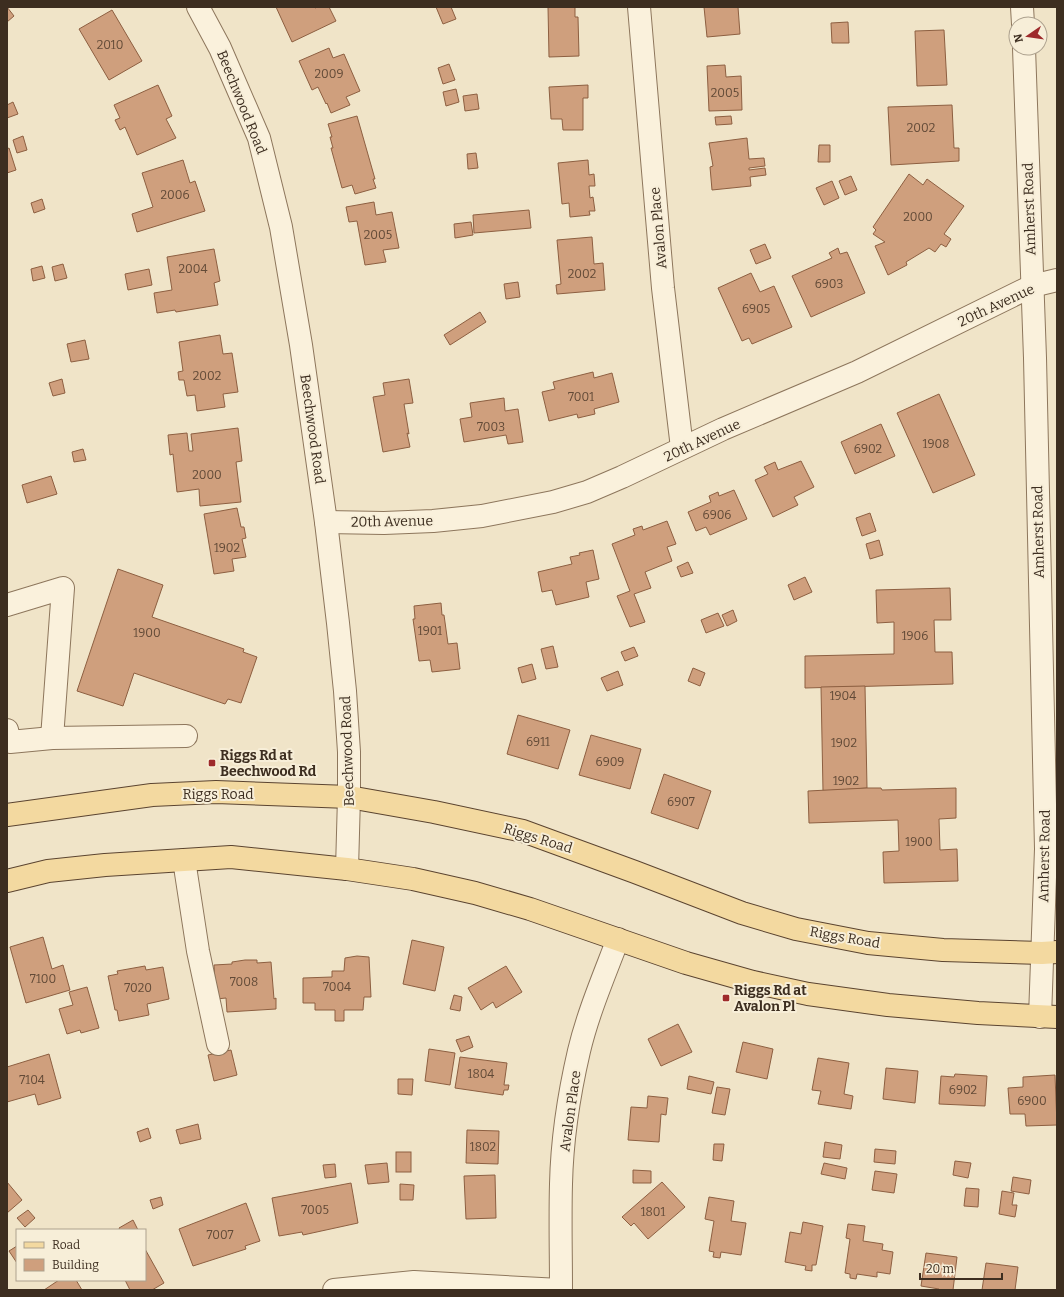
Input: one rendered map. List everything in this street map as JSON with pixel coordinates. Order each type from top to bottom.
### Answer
[{"type":"main road","name":"Riggs Road","points":[[7,814],[152,795],[216,792],[349,798],[434,812],[523,831],[636,872],[742,914],[796,928],[868,943],[943,950],[1050,953]]},
{"type":"main road","points":[[7,881],[55,870],[105,865],[231,857],[347,869],[413,879],[475,893],[530,909],[701,967],[753,982],[808,994],[888,1005],[1049,1017]]},
{"type":"street","name":"Beechwood Road","points":[[198,7],[220,48],[243,98],[259,138],[272,184],[281,227],[326,522],[345,691],[349,752],[347,869]]},
{"type":"street","name":"Avalon Place","points":[[639,7],[663,288],[682,448]]},
{"type":"street","name":"Amherst Road","points":[[1024,56],[1035,358],[1046,849],[1050,953],[1049,1017]]},
{"type":"street","name":"20th Avenue","points":[[326,522],[384,523],[433,521],[482,516],[553,502],[587,492],[723,429],[857,372],[1032,286],[1057,280]]},
{"type":"street","points":[[7,605],[63,588],[52,738]]},
{"type":"street","points":[[7,730],[10,742],[52,738],[186,736]]},
{"type":"street","points":[[184,860],[198,951],[218,1044]]},
{"type":"street","name":"Avalon Place","points":[[560,1290],[561,1183],[564,1142],[570,1100],[579,1051],[618,939]]},
{"type":"street","points":[[334,1290],[414,1282],[560,1290]]},
{"type":"building","points":[[7,7],[14,16],[7,22]]},
{"type":"building","points":[[276,7],[329,7],[336,21],[292,42]]},
{"type":"building","points":[[436,7],[451,7],[456,19],[443,24]]},
{"type":"building","points":[[548,7],[575,7],[575,17],[578,17],[579,56],[549,57]]},
{"type":"building","points":[[704,7],[738,7],[740,34],[707,37]]},
{"type":"building","points":[[112,10],[142,61],[109,80],[79,29]]},
{"type":"building","points":[[848,22],[849,43],[832,43],[831,23]]},
{"type":"building","points":[[944,30],[947,85],[917,86],[915,31]]},
{"type":"building","points":[[329,48],[333,58],[344,54],[360,91],[346,97],[350,105],[331,113],[318,87],[312,90],[299,61]]},
{"type":"building","points":[[449,64],[455,80],[443,84],[438,68]]},
{"type":"building","points":[[725,65],[726,77],[741,76],[742,110],[709,111],[707,66]]},
{"type":"building","points":[[158,85],[172,116],[166,119],[176,138],[137,155],[125,127],[120,130],[115,120],[120,118],[114,105]]},
{"type":"building","points":[[588,85],[588,98],[583,98],[583,130],[563,130],[562,119],[551,119],[549,87]]},
{"type":"building","points":[[456,89],[459,102],[446,106],[443,92]]},
{"type":"building","points":[[477,94],[479,109],[465,111],[463,96]]},
{"type":"building","points":[[13,102],[18,114],[7,118],[7,105]]},
{"type":"building","points":[[952,105],[954,148],[959,148],[959,161],[891,165],[888,107]]},
{"type":"building","points":[[357,116],[375,179],[373,179],[376,188],[355,194],[352,185],[342,188],[331,148],[333,148],[330,137],[332,137],[328,124]]},
{"type":"building","points":[[731,116],[732,124],[716,125],[715,117]]},
{"type":"building","points":[[23,136],[27,150],[17,153],[13,140]]},
{"type":"building","points":[[747,138],[749,159],[764,158],[765,166],[749,168],[749,170],[765,168],[766,175],[750,177],[751,186],[712,190],[710,167],[713,166],[709,143]]},
{"type":"building","points":[[819,145],[830,145],[830,162],[818,162]]},
{"type":"building","points":[[9,148],[16,170],[7,173],[7,149]]},
{"type":"building","points":[[476,153],[478,168],[468,169],[467,154]]},
{"type":"building","points":[[183,160],[190,183],[195,181],[205,211],[137,232],[132,214],[153,207],[142,173]]},
{"type":"building","points":[[588,160],[589,175],[594,174],[595,186],[589,186],[590,198],[593,197],[595,211],[589,211],[590,215],[570,217],[569,203],[562,204],[558,163]]},
{"type":"building","points":[[909,174],[923,185],[927,179],[964,206],[944,234],[951,239],[946,247],[941,244],[935,252],[929,248],[906,262],[907,265],[888,275],[875,246],[885,242],[873,234],[876,230],[873,227]]},
{"type":"building","points":[[851,176],[857,190],[845,195],[839,181]]},
{"type":"building","points":[[832,181],[839,198],[824,205],[816,188]]},
{"type":"building","points":[[42,199],[45,209],[34,213],[31,203]]},
{"type":"building","points":[[374,202],[376,215],[392,212],[399,248],[383,250],[386,262],[365,265],[357,221],[349,222],[346,207]]},
{"type":"building","points":[[529,210],[531,228],[474,233],[473,215]]},
{"type":"building","points":[[471,222],[473,235],[455,238],[454,224]]},
{"type":"building","points":[[592,237],[594,264],[603,263],[605,290],[557,294],[556,285],[561,284],[557,240]]},
{"type":"building","points":[[765,244],[771,258],[756,264],[750,250]]},
{"type":"building","points":[[838,248],[840,254],[847,252],[865,293],[811,317],[792,276],[832,258],[829,253]]},
{"type":"building","points":[[214,249],[220,281],[214,283],[218,305],[176,312],[175,310],[157,313],[154,293],[172,290],[167,257]]},
{"type":"building","points":[[63,264],[67,278],[55,281],[52,267]]},
{"type":"building","points":[[42,266],[45,278],[33,281],[31,269]]},
{"type":"building","points":[[149,269],[152,285],[128,290],[125,274]]},
{"type":"building","points":[[751,273],[760,292],[774,286],[792,327],[752,344],[749,338],[742,341],[718,288]]},
{"type":"building","points":[[518,282],[520,297],[506,299],[504,284]]},
{"type":"building","points":[[480,312],[486,322],[450,345],[444,335]]},
{"type":"building","points":[[220,335],[223,354],[232,353],[238,392],[223,394],[225,407],[197,411],[195,395],[187,396],[184,380],[179,380],[178,372],[183,371],[179,342]]},
{"type":"building","points":[[85,340],[89,359],[71,362],[67,344]]},
{"type":"building","points":[[593,372],[594,378],[612,373],[619,402],[594,409],[595,414],[578,418],[577,414],[549,421],[542,392],[555,389],[553,382]]},
{"type":"building","points":[[62,379],[65,393],[53,396],[49,383]]},
{"type":"building","points":[[409,379],[413,403],[404,404],[410,447],[383,452],[373,397],[385,395],[383,383]]},
{"type":"building","points":[[939,394],[975,475],[933,493],[897,413]]},
{"type":"building","points":[[504,398],[505,411],[518,409],[523,442],[508,444],[506,435],[464,442],[460,419],[472,417],[470,403]]},
{"type":"building","points":[[881,424],[895,456],[855,474],[841,442]]},
{"type":"building","points":[[238,428],[242,461],[236,462],[241,502],[200,506],[199,489],[177,492],[173,454],[170,455],[168,435],[187,433],[189,451],[193,451],[191,434]]},
{"type":"building","points":[[83,449],[86,460],[74,462],[72,452]]},
{"type":"building","points":[[801,461],[814,487],[794,497],[798,505],[773,517],[755,480],[768,474],[764,467],[775,462],[778,470]]},
{"type":"building","points":[[51,476],[57,494],[27,503],[22,485]]},
{"type":"building","points":[[734,490],[747,519],[710,535],[706,527],[696,531],[688,512],[711,502],[709,496],[718,492],[719,496]]},
{"type":"building","points":[[237,508],[241,527],[244,527],[246,538],[242,539],[246,557],[232,559],[234,571],[214,574],[204,514]]},
{"type":"building","points":[[870,513],[876,531],[862,536],[856,518]]},
{"type":"building","points":[[667,521],[676,544],[667,547],[672,561],[645,572],[651,588],[634,594],[645,622],[630,627],[617,596],[630,591],[612,544],[635,535],[633,529],[642,526],[643,530]]},
{"type":"building","points":[[879,540],[883,555],[870,559],[866,544]]},
{"type":"building","points":[[593,550],[599,579],[586,582],[589,597],[556,605],[552,590],[542,592],[538,572],[572,564],[570,557],[580,555],[579,553]]},
{"type":"building","points":[[688,562],[693,573],[681,577],[677,567]]},
{"type":"building","points":[[118,569],[163,585],[152,617],[244,649],[243,652],[257,657],[241,703],[228,699],[225,704],[134,673],[123,706],[77,691]]},
{"type":"building","points":[[805,577],[812,592],[794,600],[788,585]]},
{"type":"building","points":[[950,588],[951,620],[934,620],[935,652],[952,652],[953,684],[805,688],[805,656],[894,654],[894,622],[877,623],[876,590]]},
{"type":"building","points":[[441,603],[448,644],[457,643],[460,669],[432,672],[430,660],[419,661],[413,619],[415,619],[414,606]]},
{"type":"building","points":[[733,610],[737,621],[727,626],[722,615]]},
{"type":"building","points":[[718,613],[724,626],[706,633],[701,620]]},
{"type":"building","points":[[553,646],[558,667],[546,669],[541,649]]},
{"type":"building","points":[[634,647],[638,656],[625,661],[621,652]]},
{"type":"building","points":[[532,664],[536,679],[522,683],[518,668]]},
{"type":"building","points":[[693,668],[705,673],[700,686],[688,681]]},
{"type":"building","points":[[618,671],[623,685],[607,691],[601,678]]},
{"type":"building","points":[[865,686],[867,788],[823,791],[821,687]]},
{"type":"building","points":[[518,715],[570,730],[558,769],[507,754]]},
{"type":"building","points":[[591,735],[641,749],[630,789],[579,775]]},
{"type":"building","points":[[664,774],[711,791],[698,829],[651,813]]},
{"type":"building","points":[[881,788],[882,790],[956,788],[956,818],[939,819],[940,850],[957,849],[958,881],[884,883],[883,852],[899,851],[898,820],[809,823],[808,791]]},
{"type":"building","points":[[43,937],[52,969],[63,965],[70,990],[26,1003],[10,947]]},
{"type":"building","points":[[412,940],[444,947],[435,991],[403,984]]},
{"type":"building","points":[[357,956],[369,957],[371,997],[364,997],[363,1010],[344,1010],[344,1021],[335,1021],[335,1010],[315,1010],[315,1003],[303,1003],[303,978],[332,977],[332,971],[344,971],[345,958]]},
{"type":"building","points":[[257,960],[257,963],[271,962],[276,1009],[227,1012],[226,998],[216,999],[214,965],[232,964],[232,962]]},
{"type":"building","points":[[145,966],[146,970],[163,967],[169,999],[147,1004],[149,1015],[119,1021],[117,1010],[115,1010],[108,976],[118,974],[117,971]]},
{"type":"building","points":[[506,966],[522,992],[496,1008],[493,1002],[481,1010],[468,988]]},
{"type":"building","points":[[87,987],[99,1028],[81,1033],[80,1030],[67,1034],[59,1009],[73,1005],[69,992]]},
{"type":"building","points":[[454,995],[462,997],[460,1011],[450,1009]]},
{"type":"building","points":[[678,1024],[692,1052],[661,1066],[648,1039]]},
{"type":"building","points":[[469,1036],[473,1047],[461,1052],[456,1040]]},
{"type":"building","points":[[743,1042],[773,1049],[767,1079],[736,1072]]},
{"type":"building","points":[[429,1049],[455,1053],[450,1085],[425,1081]]},
{"type":"building","points":[[231,1050],[237,1075],[214,1081],[208,1055]]},
{"type":"building","points":[[49,1054],[61,1098],[38,1105],[35,1094],[7,1102],[7,1067]]},
{"type":"building","points":[[460,1057],[507,1063],[504,1085],[509,1085],[508,1090],[504,1090],[503,1095],[455,1088]]},
{"type":"building","points":[[818,1058],[849,1063],[844,1094],[853,1096],[851,1109],[818,1104],[821,1091],[812,1090]]},
{"type":"building","points":[[886,1068],[918,1071],[915,1103],[883,1099]]},
{"type":"building","points":[[955,1074],[987,1076],[985,1106],[939,1104],[941,1076],[954,1077]]},
{"type":"building","points":[[1055,1075],[1057,1125],[1026,1126],[1025,1114],[1010,1114],[1008,1088],[1023,1087],[1023,1077]]},
{"type":"building","points":[[689,1076],[714,1082],[711,1094],[687,1089]]},
{"type":"building","points":[[398,1079],[413,1079],[412,1095],[398,1094]]},
{"type":"building","points":[[717,1087],[730,1089],[725,1115],[712,1113]]},
{"type":"building","points":[[648,1096],[668,1098],[666,1115],[661,1114],[659,1142],[628,1140],[631,1107],[647,1108]]},
{"type":"building","points":[[198,1124],[201,1139],[180,1144],[176,1130]]},
{"type":"building","points":[[148,1128],[151,1138],[140,1142],[137,1132]]},
{"type":"building","points":[[467,1130],[499,1131],[498,1164],[466,1163]]},
{"type":"building","points":[[825,1142],[842,1145],[840,1159],[823,1157]]},
{"type":"building","points":[[714,1144],[724,1144],[722,1161],[713,1160]]},
{"type":"building","points":[[875,1149],[896,1151],[895,1164],[874,1162]]},
{"type":"building","points":[[396,1152],[411,1152],[411,1172],[396,1172]]},
{"type":"building","points":[[955,1161],[971,1163],[968,1178],[953,1175]]},
{"type":"building","points":[[387,1163],[389,1182],[368,1184],[365,1165]]},
{"type":"building","points":[[824,1163],[847,1168],[845,1179],[821,1174]]},
{"type":"building","points":[[335,1164],[336,1177],[325,1178],[323,1165]]},
{"type":"building","points":[[633,1170],[651,1171],[651,1183],[633,1183]]},
{"type":"building","points":[[875,1171],[897,1174],[894,1193],[872,1190]]},
{"type":"building","points":[[495,1175],[496,1218],[466,1219],[464,1176]]},
{"type":"building","points":[[1013,1177],[1031,1180],[1029,1194],[1011,1191]]},
{"type":"building","points":[[7,1182],[22,1200],[7,1213]]},
{"type":"building","points":[[662,1182],[685,1207],[648,1239],[634,1223],[631,1226],[622,1217]]},
{"type":"building","points":[[351,1183],[358,1223],[303,1235],[302,1232],[279,1236],[272,1198]]},
{"type":"building","points":[[400,1184],[414,1185],[413,1200],[400,1200]]},
{"type":"building","points":[[966,1188],[979,1189],[978,1207],[964,1206]]},
{"type":"building","points":[[1002,1191],[1014,1193],[1012,1205],[1017,1205],[1015,1217],[999,1214]]},
{"type":"building","points":[[161,1197],[163,1205],[153,1209],[150,1200]]},
{"type":"building","points":[[709,1197],[734,1201],[731,1221],[746,1223],[741,1255],[721,1252],[720,1258],[713,1257],[714,1252],[709,1251],[714,1221],[705,1219]]},
{"type":"building","points":[[246,1203],[260,1241],[245,1246],[246,1249],[193,1266],[179,1229]]},
{"type":"building","points":[[28,1210],[35,1218],[25,1227],[17,1218]]},
{"type":"building","points":[[133,1220],[138,1229],[120,1229]]},
{"type":"building","points":[[803,1222],[823,1226],[816,1265],[812,1265],[812,1271],[805,1270],[806,1266],[785,1262],[790,1232],[801,1234]]},
{"type":"building","points":[[848,1224],[865,1226],[863,1241],[883,1244],[882,1250],[893,1252],[890,1274],[877,1272],[877,1277],[857,1274],[856,1279],[850,1278],[850,1274],[845,1273],[850,1239],[846,1238]]},
{"type":"building","points":[[16,1247],[16,1262],[9,1251]]},
{"type":"building","points":[[146,1251],[164,1283],[152,1290],[130,1290],[126,1281],[146,1281]]},
{"type":"building","points":[[926,1253],[957,1257],[953,1290],[939,1290],[921,1286]]},
{"type":"building","points":[[986,1263],[1018,1267],[1015,1290],[982,1290]]},
{"type":"building","points":[[58,1281],[77,1281],[82,1290],[44,1290]]},
{"type":"place","name":"Riggs Rd at Beechwood Rd","points":[[212,763]]},
{"type":"place","name":"Riggs Rd at Avalon Pl","points":[[726,998]]}]
